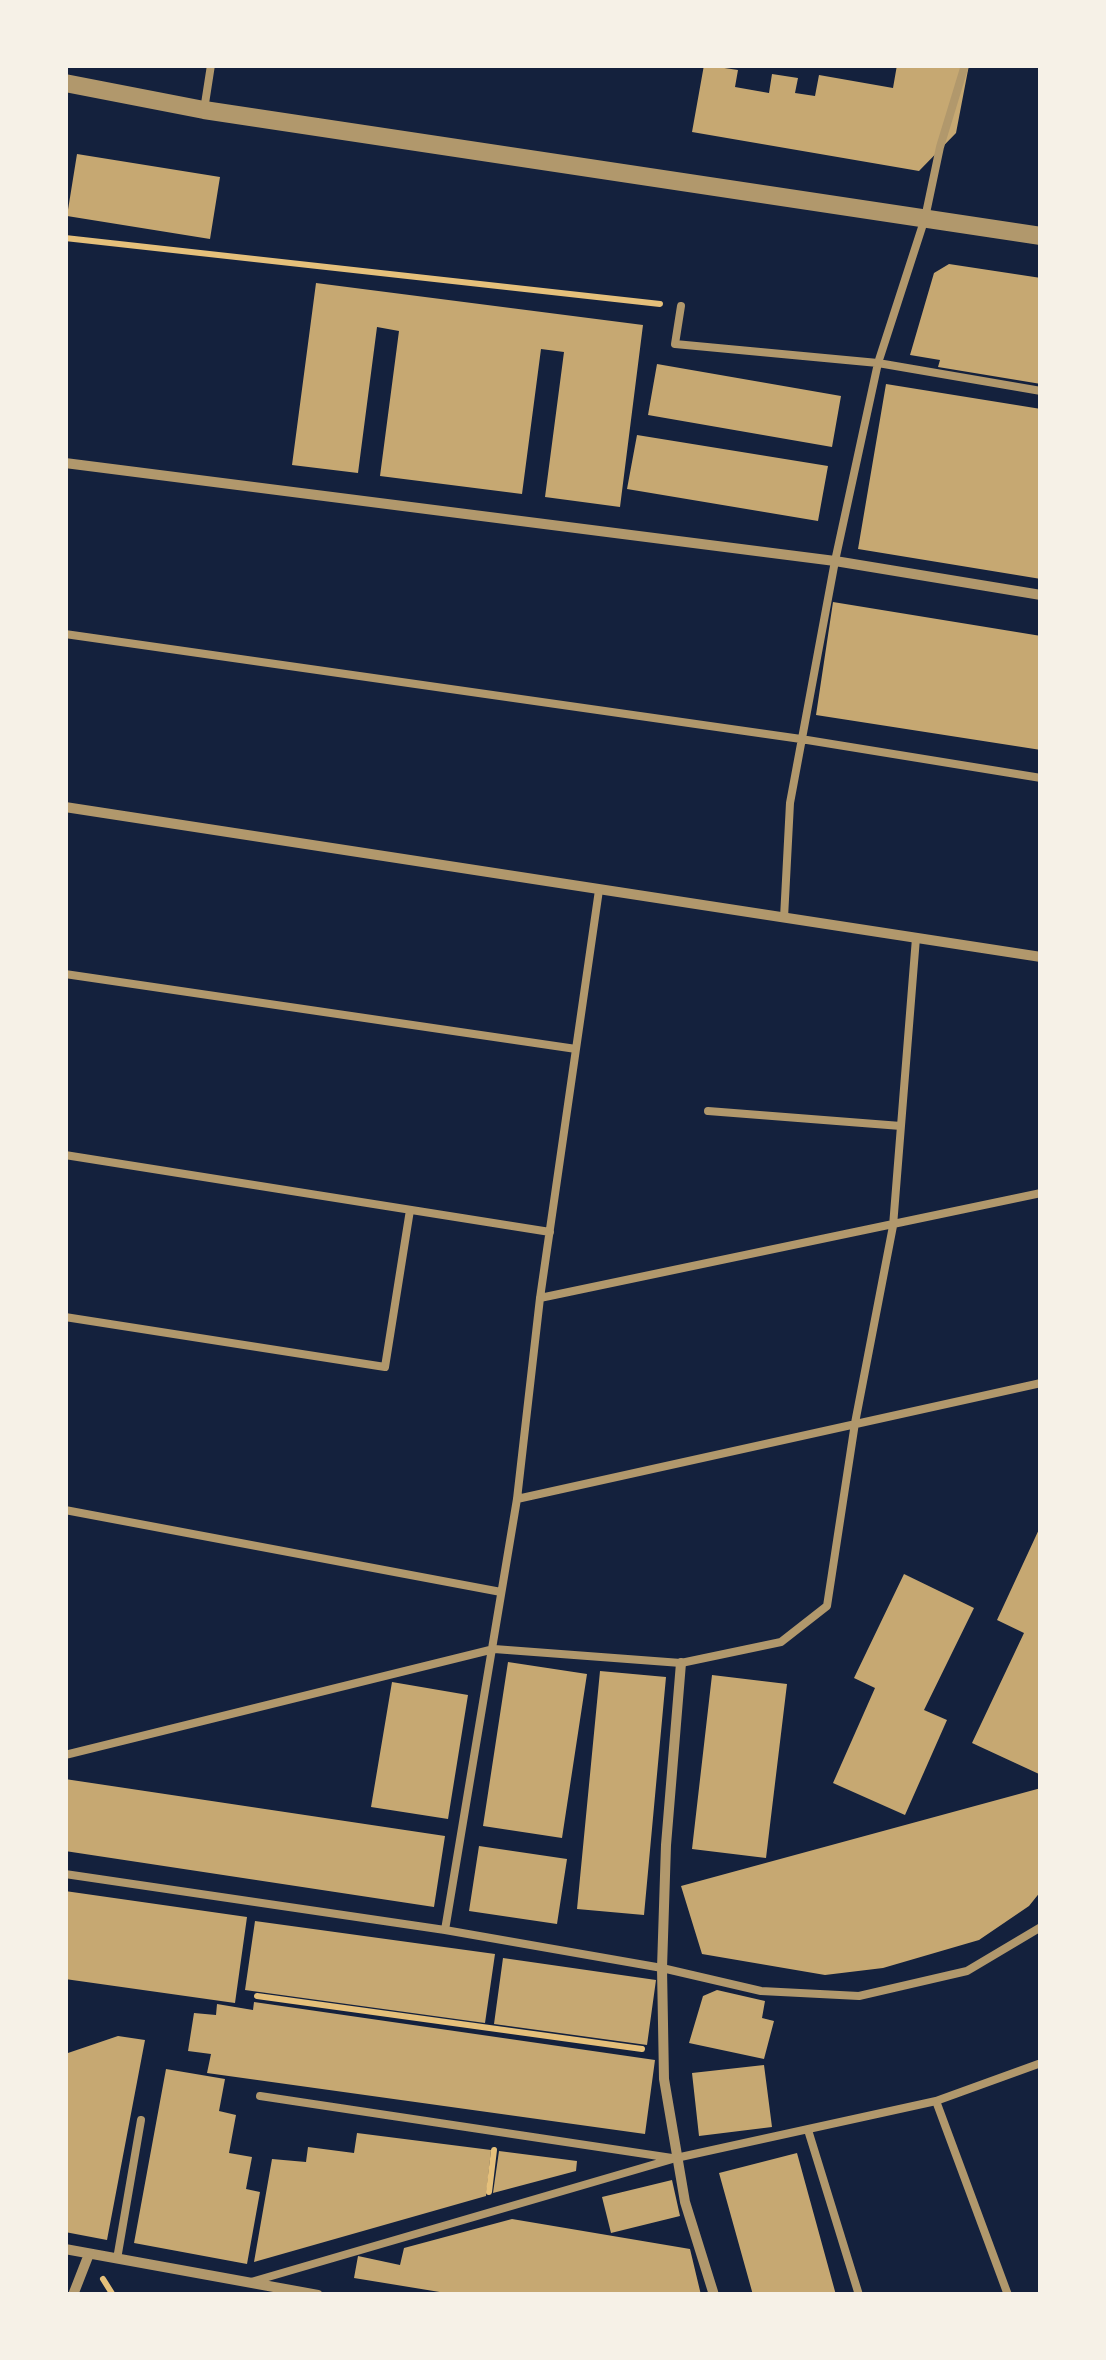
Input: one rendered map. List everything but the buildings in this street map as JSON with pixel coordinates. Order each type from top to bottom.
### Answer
[{"type":"street","points":[[65,83],[204,110],[1041,236]]},
{"type":"street","points":[[65,463],[836,561],[1041,595]]},
{"type":"street","points":[[65,807],[1041,957]]},
{"type":"street","points":[[680,1663],[666,1846],[664,2079],[685,2202],[714,2295]]},
{"type":"street","points":[[65,2249],[318,2295]]},
{"type":"street","points":[[73,2295],[90,2254]]},
{"type":"lane","points":[[204,110],[211,65]]},
{"type":"lane","points":[[784,918],[790,802],[836,561],[878,363],[925,218],[940,147],[964,65]]},
{"type":"lane","points":[[680,306],[675,344],[878,363],[1041,390]]},
{"type":"lane","points":[[65,634],[801,739],[1041,778]]},
{"type":"lane","points":[[444,1930],[517,1499],[540,1298],[599,890]]},
{"type":"lane","points":[[65,1755],[494,1649],[680,1663],[781,1642],[827,1606],[893,1226],[916,938]]},
{"type":"lane","points":[[65,974],[576,1049]]},
{"type":"lane","points":[[708,1111],[901,1126]]},
{"type":"lane","points":[[65,1155],[550,1232]]},
{"type":"lane","points":[[540,1298],[1041,1194]]},
{"type":"lane","points":[[65,1317],[384,1367],[410,1210]]},
{"type":"lane","points":[[517,1499],[1041,1384]]},
{"type":"lane","points":[[65,1510],[502,1592]]},
{"type":"lane","points":[[65,1874],[444,1930],[662,1968],[761,1991],[859,1996],[968,1971],[1041,1926]]},
{"type":"lane","points":[[248,2283],[676,2158],[936,2101],[1041,2063]]},
{"type":"lane","points":[[260,2096],[676,2158]]},
{"type":"lane","points":[[936,2101],[1008,2295]]},
{"type":"lane","points":[[117,2259],[140,2120]]},
{"type":"lane","points":[[808,2130],[859,2295]]},
{"type":"path","points":[[65,238],[680,306]]},
{"type":"path","points":[[257,1996],[663,2052]]},
{"type":"path","points":[[487,2213],[496,2131]]},
{"type":"path","points":[[114,2295],[145,2295]]}]
